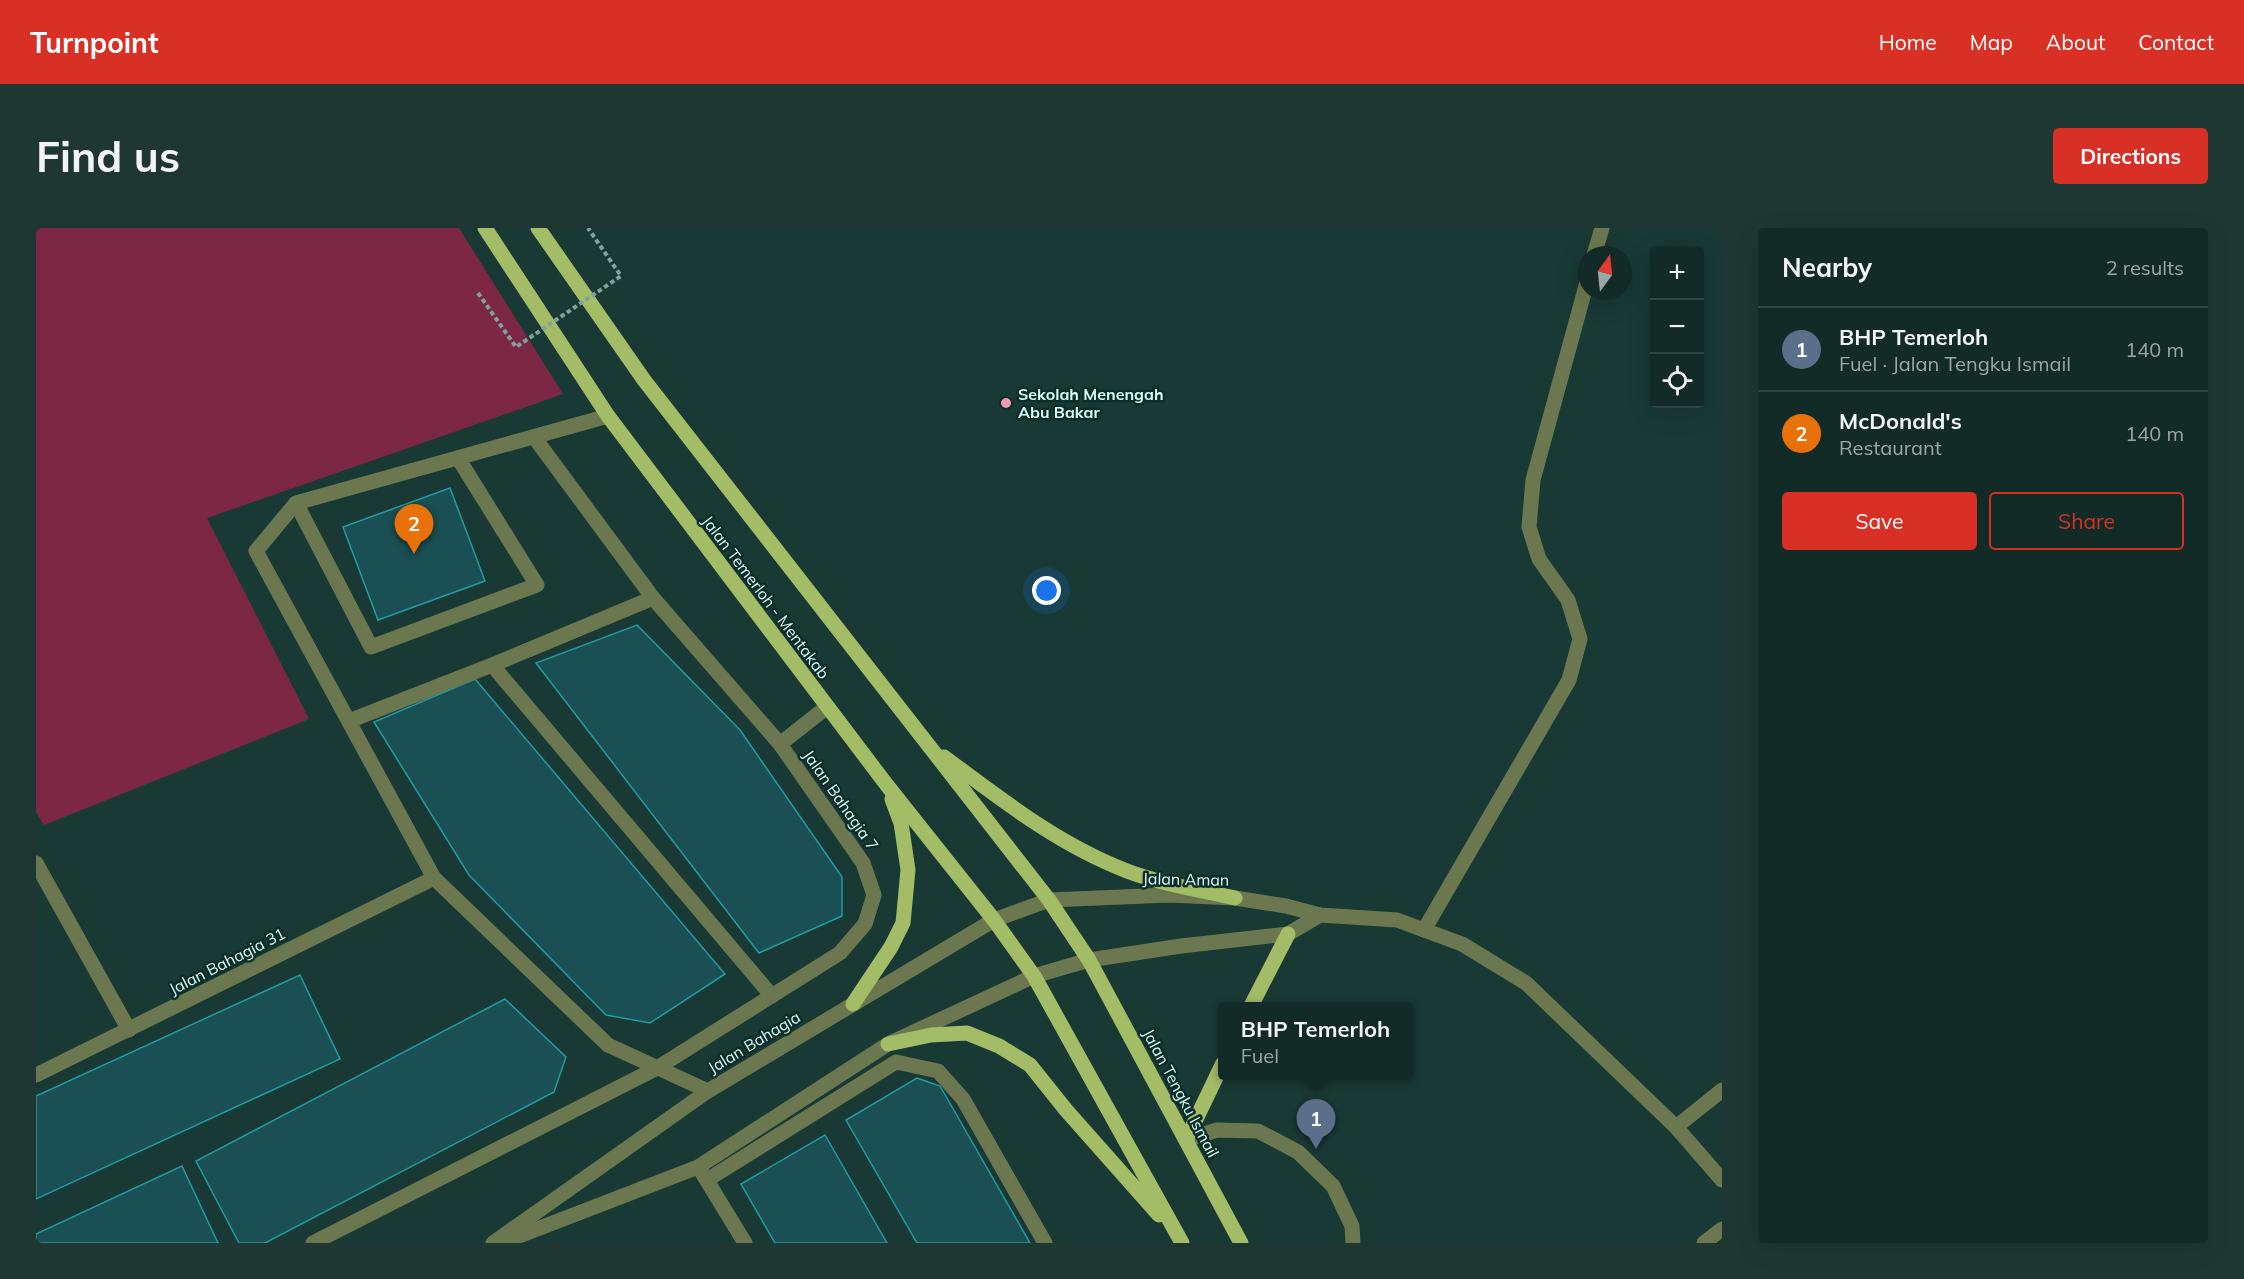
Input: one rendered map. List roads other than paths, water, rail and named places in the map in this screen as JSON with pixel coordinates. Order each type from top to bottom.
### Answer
[{"type":"main road","name":"Jalan Temerloh - Mentakab","points":[[484,228],[608,416],[827,707],[994,920],[1034,976]]},
{"type":"main road","points":[[538,228],[644,380],[1049,900],[1089,960]]},
{"type":"main road","points":[[927,744],[1003,801],[1081,851],[1129,872],[1235,898]]},
{"type":"main road","points":[[853,1004],[891,947],[903,923],[908,870],[901,823],[886,784]]},
{"type":"main road","points":[[1253,1002],[1288,934]]},
{"type":"main road","name":"Jalan Tengku Ismail","points":[[1089,960],[1241,1243]]},
{"type":"main road","points":[[1034,976],[1179,1239]]},
{"type":"main road","points":[[888,1044],[931,1035],[967,1033],[999,1046],[1030,1065],[1066,1110],[1179,1239]]},
{"type":"main road","points":[[1186,1140],[1218,1074]]},
{"type":"street","points":[[1597,246],[1602,228]]},
{"type":"street","points":[[1424,930],[1569,680],[1580,639],[1568,600],[1539,559],[1529,527],[1533,480],[1582,300]]},
{"type":"street","points":[[608,416],[296,503],[256,551],[434,878],[608,1045],[708,1091]]},
{"type":"street","name":"Jalan Bahagia 7","points":[[313,1243],[657,1068],[840,952],[865,924],[874,895],[863,863],[780,744],[653,597],[534,437]]},
{"type":"street","points":[[296,503],[371,647],[537,585],[458,458]]},
{"type":"street","points":[[349,721],[492,665],[653,597]]},
{"type":"street","points":[[492,665],[772,996]]},
{"type":"street","points":[[780,744],[827,707]]},
{"type":"street","points":[[36,863],[129,1030]]},
{"type":"street","name":"Jalan Bahagia 31","points":[[36,1075],[434,878]]},
{"type":"street","name":"Jalan Aman","points":[[1049,900],[1169,895],[1235,898],[1286,906],[1320,915],[1397,920],[1462,944],[1526,983],[1676,1127],[1722,1180]]},
{"type":"street","name":"Jalan Bahagia","points":[[494,1243],[708,1091],[994,920],[1049,900]]},
{"type":"street","points":[[502,1243],[698,1167],[888,1044],[1034,976],[1089,960],[1181,946],[1288,934],[1320,915]]},
{"type":"street","points":[[707,1180],[896,1062],[938,1071],[963,1099],[1045,1243]]},
{"type":"street","points":[[1676,1127],[1722,1090]]},
{"type":"street","points":[[1186,1140],[1217,1130],[1258,1131],[1298,1152],[1333,1186],[1352,1226],[1353,1243]]},
{"type":"street","points":[[698,1167],[745,1243]]},
{"type":"street","points":[[1704,1243],[1722,1229]]},
{"type":"place","name":"Sekolah Menengah Abu Bakar","points":[[1006,403]]},
{"type":"place","name":"McDonald's","points":[[414,554]]},
{"type":"place","name":"BHP Temerloh","points":[[1316,1149]]}]
